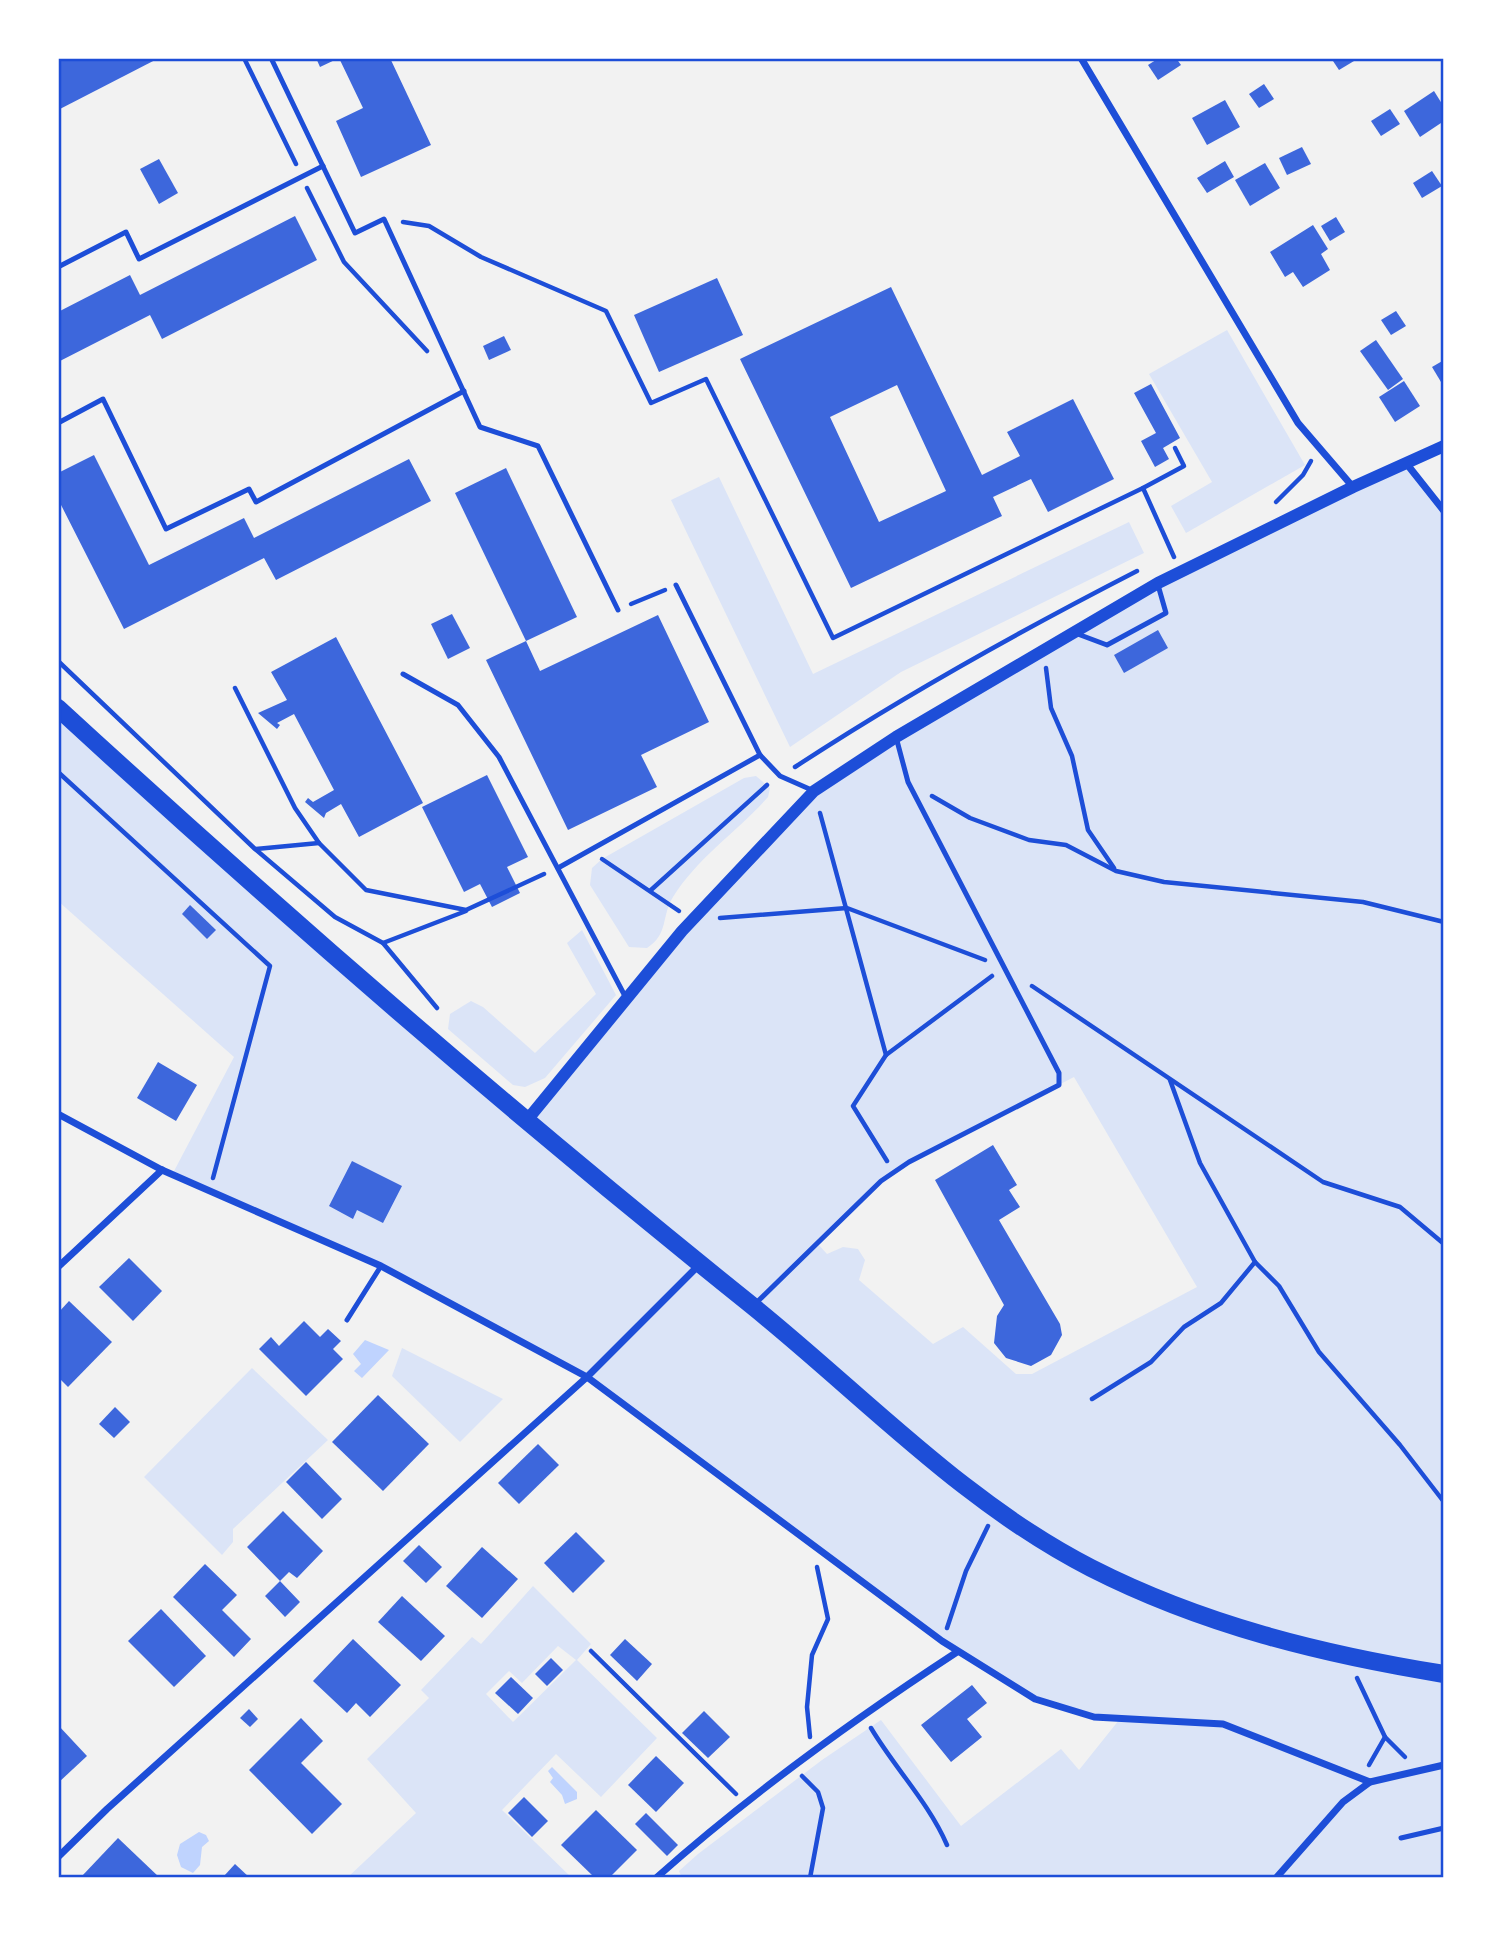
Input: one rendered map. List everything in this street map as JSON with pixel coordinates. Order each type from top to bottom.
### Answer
[{"type":"main road","points":[[58,708],[284,912],[949,1474],[996,1510],[1086,1565],[1157,1600],[1224,1625],[1351,1657],[1444,1674]]},
{"type":"street","points":[[1081,58],[1298,423],[1353,486]]},
{"type":"street","points":[[528,1118],[692,920],[814,792],[896,737],[1158,583],[1353,486],[1444,446]]},
{"type":"street","points":[[1406,463],[1444,511]]},
{"type":"street","points":[[58,1114],[162,1170],[381,1266],[587,1377],[957,1653],[1035,1699],[1063,1709],[1120,1720],[1223,1724],[1370,1782]]},
{"type":"street","points":[[58,1267],[162,1170]]},
{"type":"street","points":[[58,1857],[127,1791],[587,1377],[699,1264]]},
{"type":"street","points":[[656,1878],[863,1715],[957,1653]]},
{"type":"street","points":[[1276,1878],[1343,1802],[1370,1782],[1444,1765]]},
{"type":"lane","points":[[271,58],[355,233],[384,219],[481,426],[538,446],[618,610]]},
{"type":"lane","points":[[58,267],[126,232],[139,259],[323,166]]},
{"type":"lane","points":[[58,423],[103,399],[166,529],[249,489],[256,502],[464,391]]},
{"type":"lane","points":[[1072,632],[1107,645],[1166,613],[1158,583]]},
{"type":"lane","points":[[676,585],[760,755],[780,776],[814,792]]},
{"type":"lane","points":[[403,674],[458,705],[499,757],[626,998]]},
{"type":"lane","points":[[753,1307],[881,1181],[909,1162],[1059,1085],[1059,1073],[908,782],[896,737]]},
{"type":"lane","points":[[558,867],[760,755]]},
{"type":"lane","points":[[347,1320],[381,1266]]},
{"type":"lane","points":[[1401,1838],[1444,1828]]},
{"type":"path","points":[[396,221],[429,226],[481,257],[606,311],[651,403],[706,379],[833,638],[1184,466],[1175,448]]},
{"type":"path","points":[[1143,488],[1181,571]]},
{"type":"path","points":[[618,610],[676,585]]},
{"type":"path","points":[[1043,649],[1051,708],[1072,756],[1088,830],[1116,871]]},
{"type":"path","points":[[58,661],[255,849],[335,917],[383,943],[437,1008]]},
{"type":"path","points":[[235,688],[295,808],[319,843],[366,890],[467,910]]},
{"type":"path","points":[[58,772],[270,966],[210,1189]]},
{"type":"path","points":[[908,782],[970,818],[1029,840],[1066,845],[1116,871],[1164,882],[1363,902],[1444,922]]},
{"type":"path","points":[[814,792],[886,1055]]},
{"type":"path","points":[[255,849],[319,843]]},
{"type":"path","points":[[593,849],[602,859],[692,920],[847,908],[1004,967],[1323,1182],[1400,1207],[1444,1244]]},
{"type":"path","points":[[383,943],[467,910],[558,867]]},
{"type":"path","points":[[894,1173],[853,1106],[886,1055],[1004,967]]},
{"type":"path","points":[[1170,1079],[1200,1163],[1255,1262],[1279,1286],[1319,1352],[1400,1445],[1444,1502]]},
{"type":"path","points":[[1092,1399],[1152,1362],[1185,1327],[1221,1303],[1255,1262]]},
{"type":"path","points":[[942,1642],[966,1571],[996,1510]]},
{"type":"path","points":[[819,1749],[811,1739],[807,1707],[812,1655],[828,1619],[816,1570],[823,1554]]},
{"type":"path","points":[[591,1651],[747,1804]]},
{"type":"path","points":[[1351,1657],[1371,1713],[1385,1737],[1422,1770]]},
{"type":"path","points":[[863,1715],[892,1764],[939,1826],[947,1845]]},
{"type":"path","points":[[1359,1778],[1385,1737]]},
{"type":"path","points":[[794,1768],[818,1792],[824,1808],[810,1878]]},
{"type":"shaded area","points":[[1227,330],[1305,465],[1186,533],[1171,506],[1212,482],[1149,374]]},
{"type":"shaded area","points":[[1406,463],[1444,511],[1444,1878],[682,1878],[679,1871],[698,1854],[822,1760],[881,1720],[961,1826],[1061,1749],[1079,1770],[1119,1720],[1035,1699],[986,1670],[587,1377],[381,1266],[173,1173],[234,1057],[58,901],[58,708],[528,1118],[626,998],[814,791],[1072,632]],"holes":[[[1074,1077],[1197,1287],[1032,1374],[1016,1374],[963,1327],[933,1344],[859,1280],[865,1260],[858,1249],[843,1247],[827,1254],[818,1244],[881,1181],[909,1162]]]},
{"type":"shaded area","points":[[719,477],[813,674],[1129,522],[1144,553],[901,672],[790,747],[671,500]]},
{"type":"shaded area","points":[[756,776],[770,788],[768,797],[683,883],[669,904],[662,931],[654,943],[647,948],[629,947],[590,885],[592,868],[602,859],[744,778]]},
{"type":"shaded area","points":[[582,930],[616,995],[545,1078],[525,1087],[513,1085],[448,1029],[450,1014],[471,1001],[483,1007],[535,1053],[596,994],[567,943]]},
{"type":"shaded area","points":[[402,1348],[503,1399],[460,1442],[392,1376]]},
{"type":"shaded area","points":[[252,1368],[328,1440],[233,1529],[233,1542],[222,1555],[144,1477]]},
{"type":"shaded area","points":[[533,1586],[591,1644],[577,1660],[657,1738],[601,1797],[556,1754],[502,1810],[572,1878],[347,1878],[416,1813],[367,1759],[429,1698],[421,1690],[472,1637],[481,1644]],"holes":[[[558,1646],[576,1660],[513,1722],[486,1694],[509,1671],[522,1683]]]},
{"type":"water","points":[[365,1340],[389,1350],[362,1378],[354,1371],[361,1364],[353,1354]]},
{"type":"water","points":[[552,1767],[577,1792],[577,1799],[565,1804],[562,1795],[550,1782],[553,1778],[548,1771]]},
{"type":"water","points":[[199,1832],[206,1835],[209,1841],[202,1847],[200,1865],[193,1873],[181,1867],[177,1855],[180,1844]]},
{"type":"building","points":[[58,58],[159,58],[58,110]]},
{"type":"building","points":[[316,58],[339,58],[320,67]]},
{"type":"building","points":[[339,58],[390,58],[431,145],[361,177],[336,121],[363,108]]},
{"type":"building","points":[[1159,58],[1176,58],[1181,65],[1158,80],[1148,65]]},
{"type":"building","points":[[1331,58],[1359,58],[1339,70]]},
{"type":"building","points":[[1264,84],[1274,99],[1259,108],[1249,94]]},
{"type":"building","points":[[1434,91],[1444,107],[1444,121],[1420,137],[1404,111]]},
{"type":"building","points":[[1225,100],[1240,127],[1207,145],[1192,118]]},
{"type":"building","points":[[1390,109],[1400,124],[1381,136],[1371,121]]},
{"type":"building","points":[[1302,147],[1311,164],[1287,175],[1279,158]]},
{"type":"building","points":[[159,159],[178,193],[159,204],[140,169]]},
{"type":"building","points":[[1225,161],[1234,177],[1207,193],[1197,178]]},
{"type":"building","points":[[1265,163],[1280,188],[1250,206],[1235,180]]},
{"type":"building","points":[[1432,171],[1442,186],[1422,198],[1413,183]]},
{"type":"building","points":[[295,216],[317,260],[162,339],[150,315],[58,362],[58,312],[130,275],[140,295]]},
{"type":"building","points":[[1336,217],[1345,232],[1330,241],[1321,226]]},
{"type":"building","points":[[1313,225],[1328,249],[1321,254],[1330,270],[1303,287],[1293,272],[1285,277],[1270,252]]},
{"type":"building","points":[[717,278],[743,335],[659,372],[634,315]]},
{"type":"building","points":[[891,287],[982,475],[1020,456],[1007,432],[1073,399],[1114,479],[1048,512],[1031,479],[993,497],[1002,516],[851,588],[740,359]],"holes":[[[897,385],[946,491],[879,522],[830,417]]]},
{"type":"building","points":[[1396,311],[1406,326],[1391,335],[1381,320]]},
{"type":"building","points":[[504,336],[511,350],[489,360],[483,346]]},
{"type":"building","points":[[1376,340],[1403,379],[1388,390],[1360,351]]},
{"type":"building","points":[[1444,360],[1444,387],[1432,367]]},
{"type":"building","points":[[1404,381],[1420,406],[1395,422],[1379,397]]},
{"type":"building","points":[[1151,384],[1180,438],[1163,448],[1169,459],[1155,467],[1141,441],[1156,433],[1134,393]]},
{"type":"building","points":[[94,455],[149,565],[244,518],[254,538],[409,459],[431,501],[276,580],[264,558],[124,629],[58,499],[58,473]]},
{"type":"building","points":[[506,468],[577,617],[526,641],[455,493]]},
{"type":"building","points":[[452,614],[470,648],[448,659],[431,624]]},
{"type":"building","points":[[658,615],[709,722],[641,755],[657,787],[568,830],[486,660],[526,641],[540,671]]},
{"type":"building","points":[[1158,630],[1168,648],[1124,673],[1114,655]]},
{"type":"building","points":[[336,637],[423,803],[359,837],[341,804],[326,813],[324,818],[305,802],[308,798],[313,802],[334,790],[294,714],[277,723],[280,725],[277,729],[258,713],[287,700],[271,672]]},
{"type":"building","points":[[487,775],[528,857],[507,867],[520,893],[492,907],[480,884],[464,892],[422,807]]},
{"type":"building","points":[[190,905],[216,930],[207,939],[182,914]]},
{"type":"building","points":[[158,1062],[197,1085],[176,1121],[137,1098]]},
{"type":"building","points":[[993,1145],[1017,1185],[1009,1190],[1020,1207],[999,1220],[1060,1324],[1062,1335],[1051,1355],[1031,1366],[1006,1358],[994,1343],[997,1316],[1004,1305],[935,1180]]},
{"type":"building","points":[[352,1161],[402,1186],[383,1223],[357,1210],[353,1219],[329,1206]]},
{"type":"building","points":[[129,1258],[162,1291],[133,1321],[99,1287]]},
{"type":"building","points":[[69,1301],[112,1342],[68,1387],[58,1377],[58,1313]]},
{"type":"building","points":[[304,1321],[320,1337],[328,1329],[341,1341],[333,1349],[343,1359],[306,1396],[259,1349],[271,1337],[279,1346]]},
{"type":"building","points":[[378,1395],[429,1444],[383,1491],[332,1442]]},
{"type":"building","points":[[115,1407],[130,1422],[114,1438],[99,1424]]},
{"type":"building","points":[[538,1444],[559,1465],[519,1504],[498,1483]]},
{"type":"building","points":[[306,1462],[342,1499],[322,1519],[286,1482]]},
{"type":"building","points":[[283,1511],[323,1551],[297,1578],[289,1572],[280,1581],[247,1547]]},
{"type":"building","points":[[576,1532],[605,1561],[573,1593],[544,1563]]},
{"type":"building","points":[[419,1545],[442,1567],[426,1583],[403,1561]]},
{"type":"building","points":[[482,1547],[518,1579],[482,1618],[446,1586]]},
{"type":"building","points":[[205,1564],[237,1595],[222,1610],[251,1639],[234,1657],[173,1597]]},
{"type":"building","points":[[280,1581],[300,1602],[285,1617],[265,1596]]},
{"type":"building","points":[[402,1596],[445,1636],[421,1661],[378,1622]]},
{"type":"building","points":[[161,1609],[206,1656],[174,1687],[128,1641]]},
{"type":"building","points":[[353,1639],[401,1685],[370,1717],[356,1703],[347,1713],[313,1681]]},
{"type":"building","points":[[625,1639],[652,1664],[637,1681],[610,1655]]},
{"type":"building","points":[[551,1658],[563,1670],[547,1686],[535,1674]]},
{"type":"building","points":[[511,1677],[533,1698],[518,1714],[495,1693]]},
{"type":"building","points":[[972,1685],[987,1703],[967,1719],[982,1737],[951,1762],[921,1725]]},
{"type":"building","points":[[249,1709],[258,1719],[250,1727],[240,1718]]},
{"type":"building","points":[[704,1711],[730,1737],[708,1758],[682,1733]]},
{"type":"building","points":[[301,1718],[323,1741],[301,1763],[342,1804],[312,1834],[249,1770]]},
{"type":"building","points":[[58,1725],[87,1756],[58,1783]]},
{"type":"building","points":[[656,1756],[684,1783],[656,1812],[628,1785]]},
{"type":"building","points":[[524,1797],[548,1821],[532,1837],[508,1813]]},
{"type":"building","points":[[596,1810],[637,1850],[609,1878],[595,1878],[561,1845]]},
{"type":"building","points":[[646,1813],[678,1845],[667,1856],[635,1824]]},
{"type":"building","points":[[118,1838],[160,1878],[82,1876]]},
{"type":"building","points":[[235,1864],[250,1878],[224,1876]]}]
